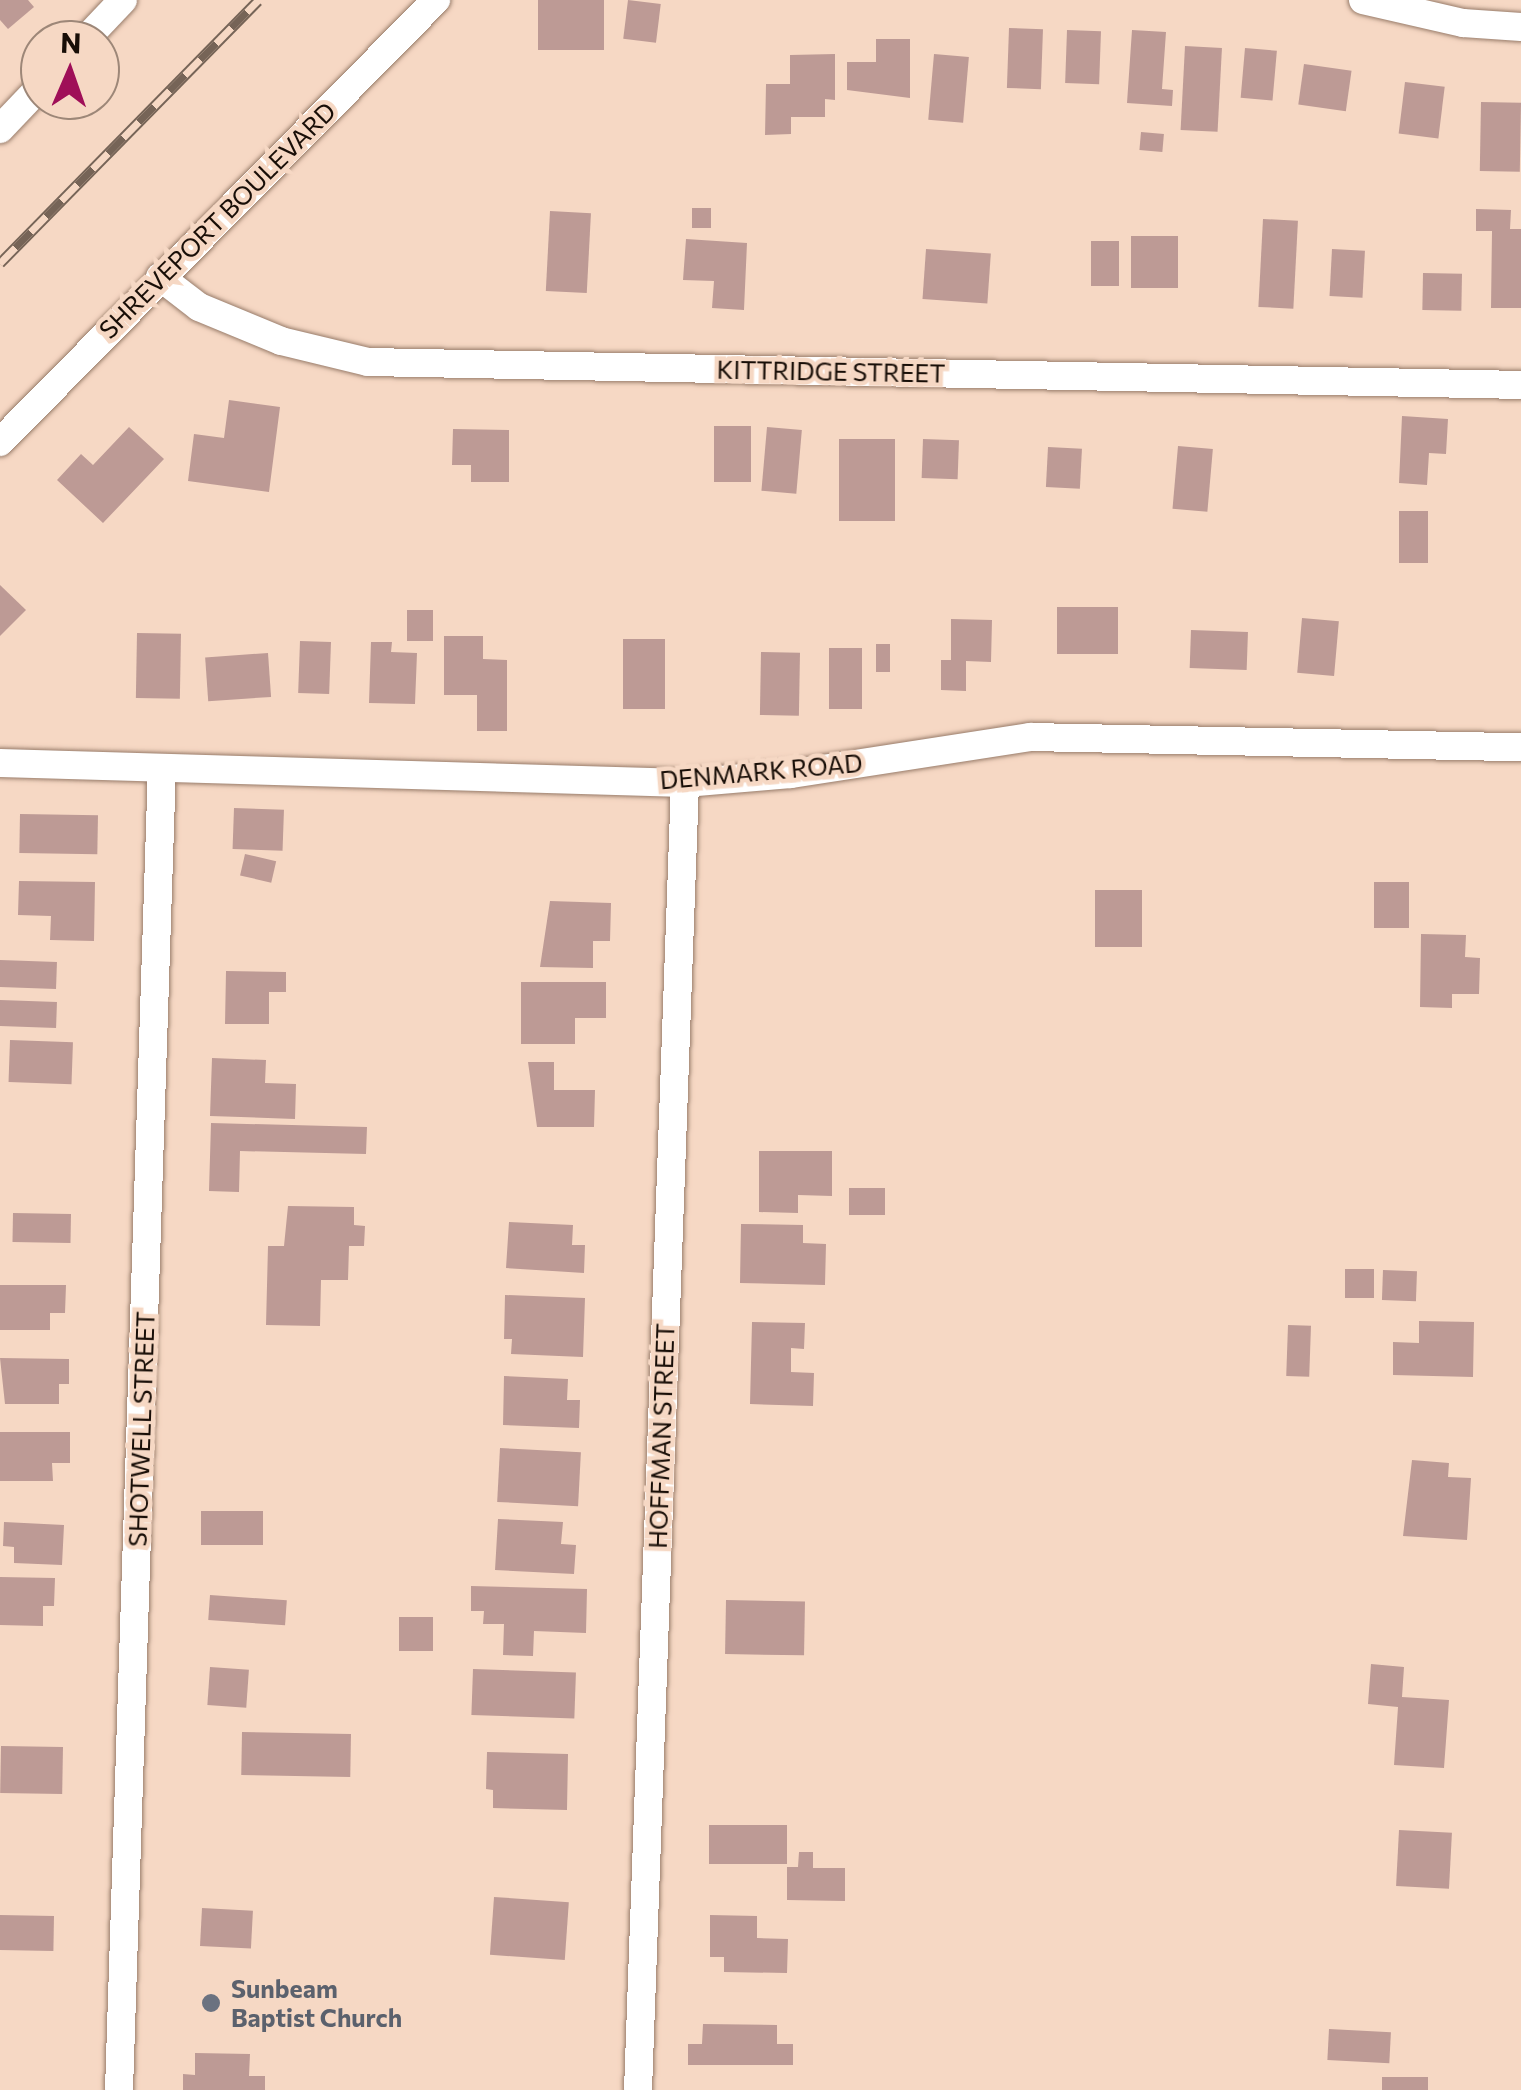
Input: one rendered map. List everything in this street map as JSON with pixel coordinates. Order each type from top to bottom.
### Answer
[{"type":"street","points":[[104,20],[123,0]]},
{"type":"street","name":"SHREVEPORT BOULEVARD","points":[[0,442],[436,0]]},
{"type":"street","points":[[1363,0],[1463,23],[1521,27]]},
{"type":"street","points":[[0,130],[20,109]]},
{"type":"street","name":"KITTRIDGE STREET","points":[[160,277],[198,308],[280,342],[368,362],[1521,385]]},
{"type":"street","name":"DENMARK ROAD","points":[[0,764],[685,783],[1030,737],[1521,747]]},
{"type":"street","name":"SHOTWELL STREET","points":[[119,2090],[162,769]]},
{"type":"street","name":"HOFFMAN STREET","points":[[638,2090],[685,783]]},
{"type":"building","points":[[0,0],[28,0],[34,7],[8,29],[0,20]]},
{"type":"building","points":[[538,0],[604,0],[604,50],[538,50]]},
{"type":"building","points":[[628,0],[661,4],[656,43],[623,39]]},
{"type":"building","points":[[1009,28],[1043,29],[1041,89],[1007,88]]},
{"type":"building","points":[[1067,30],[1101,31],[1099,84],[1065,83]]},
{"type":"building","points":[[1132,30],[1166,32],[1162,89],[1173,90],[1172,106],[1127,103]]},
{"type":"building","points":[[876,39],[910,39],[910,98],[847,90],[847,62],[876,62]]},
{"type":"building","points":[[1185,46],[1222,48],[1218,132],[1181,130]]},
{"type":"building","points":[[1245,48],[1277,51],[1273,101],[1241,98]]},
{"type":"building","points":[[835,54],[835,100],[825,99],[825,117],[791,117],[791,134],[765,135],[766,84],[790,84],[790,55]]},
{"type":"building","points":[[934,54],[969,57],[963,123],[928,120]]},
{"type":"building","points":[[1304,64],[1352,71],[1346,111],[1298,105]]},
{"type":"building","points":[[1405,82],[1445,87],[1438,138],[1399,134]]},
{"type":"building","points":[[1481,102],[1521,103],[1520,172],[1480,171]]},
{"type":"building","points":[[1141,132],[1164,134],[1162,152],[1139,150]]},
{"type":"building","points":[[692,208],[711,208],[711,228],[692,228]]},
{"type":"building","points":[[1476,209],[1511,210],[1510,229],[1521,229],[1521,308],[1491,308],[1492,231],[1476,231]]},
{"type":"building","points":[[550,211],[591,213],[587,293],[546,291]]},
{"type":"building","points":[[1263,219],[1298,221],[1293,309],[1258,307]]},
{"type":"building","points":[[1131,236],[1178,236],[1178,288],[1131,288]]},
{"type":"building","points":[[686,239],[747,243],[744,310],[712,308],[714,281],[683,280]]},
{"type":"building","points":[[1091,241],[1119,241],[1119,286],[1091,286]]},
{"type":"building","points":[[926,249],[991,254],[987,303],[923,299]]},
{"type":"building","points":[[1332,249],[1365,251],[1362,298],[1330,296]]},
{"type":"building","points":[[1423,273],[1462,274],[1461,311],[1422,310]]},
{"type":"building","points":[[229,400],[280,407],[269,492],[188,481],[194,434],[224,438]]},
{"type":"building","points":[[1402,416],[1448,419],[1446,454],[1429,453],[1427,485],[1399,483]]},
{"type":"building","points":[[714,426],[751,426],[751,482],[714,482]]},
{"type":"building","points":[[129,427],[164,459],[103,523],[57,480],[81,454],[93,465]]},
{"type":"building","points":[[767,427],[802,430],[796,494],[761,491]]},
{"type":"building","points":[[453,429],[509,430],[509,482],[471,482],[471,465],[452,465]]},
{"type":"building","points":[[839,439],[895,439],[895,521],[839,521]]},
{"type":"building","points":[[923,439],[959,440],[958,479],[922,478]]},
{"type":"building","points":[[1178,446],[1213,449],[1207,512],[1173,509]]},
{"type":"building","points":[[1048,447],[1082,449],[1080,489],[1046,487]]},
{"type":"building","points":[[1399,511],[1428,511],[1428,563],[1399,563]]},
{"type":"building","points":[[0,585],[26,610],[0,636]]},
{"type":"building","points":[[1057,607],[1118,607],[1118,654],[1057,654]]},
{"type":"building","points":[[407,610],[433,610],[433,641],[407,641]]},
{"type":"building","points":[[1302,618],[1339,621],[1334,676],[1297,673]]},
{"type":"building","points":[[951,619],[992,620],[991,662],[966,661],[966,691],[941,690],[941,660],[951,660]]},
{"type":"building","points":[[1191,630],[1248,632],[1247,670],[1190,668]]},
{"type":"building","points":[[137,633],[181,634],[180,699],[136,698]]},
{"type":"building","points":[[444,636],[483,636],[483,659],[507,660],[507,731],[477,731],[477,695],[444,695]]},
{"type":"building","points":[[623,639],[665,639],[665,709],[623,709]]},
{"type":"building","points":[[300,641],[331,642],[329,694],[298,693]]},
{"type":"building","points":[[371,642],[392,642],[391,652],[417,653],[415,704],[369,703]]},
{"type":"building","points":[[876,644],[890,644],[890,672],[876,672]]},
{"type":"building","points":[[829,648],[862,648],[862,709],[829,709]]},
{"type":"building","points":[[761,652],[800,653],[799,716],[760,715]]},
{"type":"building","points":[[268,653],[271,697],[208,701],[205,657]]},
{"type":"building","points":[[234,808],[284,810],[283,851],[233,849]]},
{"type":"building","points":[[20,814],[98,815],[97,854],[19,853]]},
{"type":"building","points":[[245,854],[276,861],[271,883],[240,875]]},
{"type":"building","points":[[19,881],[95,882],[94,941],[50,940],[51,916],[18,915]]},
{"type":"building","points":[[1374,882],[1409,882],[1409,928],[1374,928]]},
{"type":"building","points":[[1095,890],[1142,890],[1142,947],[1095,947]]},
{"type":"building","points":[[550,901],[611,903],[610,941],[593,941],[593,968],[540,967]]},
{"type":"building","points":[[1421,934],[1466,935],[1465,957],[1480,958],[1479,994],[1452,994],[1452,1008],[1420,1007]]},
{"type":"building","points":[[0,960],[57,962],[56,989],[0,987]]},
{"type":"building","points":[[226,971],[286,972],[286,992],[269,992],[269,1024],[225,1024]]},
{"type":"building","points":[[521,982],[606,982],[606,1018],[575,1018],[575,1044],[521,1044]]},
{"type":"building","points":[[0,1000],[57,1002],[56,1028],[0,1026]]},
{"type":"building","points":[[10,1040],[73,1042],[71,1084],[9,1082]]},
{"type":"building","points":[[212,1058],[266,1060],[265,1083],[296,1084],[295,1119],[210,1116]]},
{"type":"building","points":[[528,1062],[554,1062],[554,1090],[595,1090],[594,1127],[537,1127]]},
{"type":"building","points":[[211,1123],[367,1127],[366,1154],[240,1151],[239,1192],[209,1191]]},
{"type":"building","points":[[759,1151],[832,1151],[832,1196],[798,1195],[798,1213],[759,1212]]},
{"type":"building","points":[[849,1188],[885,1188],[885,1215],[849,1215]]},
{"type":"building","points":[[288,1206],[354,1207],[354,1225],[365,1226],[364,1246],[349,1246],[348,1280],[321,1280],[320,1326],[266,1325],[268,1246],[284,1246]]},
{"type":"building","points":[[13,1213],[71,1214],[70,1243],[12,1242]]},
{"type":"building","points":[[509,1222],[573,1225],[572,1245],[585,1245],[584,1273],[506,1268]]},
{"type":"building","points":[[741,1224],[803,1225],[803,1243],[826,1244],[825,1285],[740,1283]]},
{"type":"building","points":[[1345,1269],[1374,1269],[1374,1298],[1345,1298]]},
{"type":"building","points":[[1383,1270],[1417,1271],[1416,1301],[1382,1300]]},
{"type":"building","points":[[0,1285],[66,1285],[65,1313],[50,1313],[50,1330],[0,1330]]},
{"type":"building","points":[[505,1295],[585,1298],[583,1357],[511,1354],[512,1339],[504,1339]]},
{"type":"building","points":[[1419,1321],[1474,1322],[1473,1377],[1393,1375],[1393,1342],[1419,1343]]},
{"type":"building","points":[[752,1322],[805,1323],[804,1349],[791,1348],[791,1372],[814,1373],[813,1406],[750,1404]]},
{"type":"building","points":[[1288,1325],[1311,1326],[1309,1377],[1286,1376]]},
{"type":"building","points":[[0,1358],[69,1359],[69,1384],[59,1384],[59,1404],[5,1404]]},
{"type":"building","points":[[504,1376],[568,1379],[567,1400],[580,1400],[579,1428],[503,1425]]},
{"type":"building","points":[[0,1432],[70,1432],[70,1463],[52,1463],[53,1481],[0,1481]]},
{"type":"building","points":[[500,1448],[581,1452],[578,1506],[497,1502]]},
{"type":"building","points":[[1412,1460],[1449,1463],[1448,1477],[1471,1478],[1467,1540],[1403,1536]]},
{"type":"building","points":[[201,1511],[263,1511],[263,1545],[201,1545]]},
{"type":"building","points":[[498,1519],[563,1522],[561,1544],[576,1545],[574,1574],[495,1570]]},
{"type":"building","points":[[4,1522],[64,1525],[62,1565],[14,1563],[14,1547],[3,1546]]},
{"type":"building","points":[[0,1577],[55,1578],[54,1606],[43,1606],[43,1626],[0,1625]]},
{"type":"building","points":[[471,1586],[587,1589],[586,1633],[534,1631],[533,1656],[503,1655],[504,1624],[483,1624],[484,1611],[471,1611]]},
{"type":"building","points":[[210,1595],[287,1600],[285,1625],[208,1620]]},
{"type":"building","points":[[726,1600],[805,1601],[804,1655],[725,1654]]},
{"type":"building","points":[[399,1617],[433,1617],[433,1651],[399,1651]]},
{"type":"building","points":[[1371,1664],[1404,1667],[1402,1697],[1449,1700],[1444,1768],[1394,1765],[1398,1707],[1368,1704]]},
{"type":"building","points":[[210,1667],[249,1670],[246,1708],[207,1705]]},
{"type":"building","points":[[473,1669],[576,1673],[574,1719],[471,1715]]},
{"type":"building","points":[[242,1732],[351,1734],[350,1777],[241,1775]]},
{"type":"building","points":[[1,1746],[63,1747],[62,1794],[0,1793]]},
{"type":"building","points":[[487,1752],[568,1754],[567,1810],[493,1808],[493,1790],[486,1789]]},
{"type":"building","points":[[709,1825],[787,1825],[787,1864],[709,1864]]},
{"type":"building","points":[[1399,1830],[1452,1833],[1449,1889],[1396,1886]]},
{"type":"building","points":[[799,1852],[813,1852],[813,1868],[845,1868],[845,1901],[787,1900],[787,1867],[798,1867]]},
{"type":"building","points":[[494,1897],[569,1902],[565,1960],[490,1955]]},
{"type":"building","points":[[202,1908],[253,1911],[251,1949],[200,1946]]},
{"type":"building","points":[[0,1915],[54,1916],[53,1951],[0,1950]]},
{"type":"building","points":[[710,1915],[757,1916],[757,1938],[788,1939],[787,1973],[724,1972],[724,1957],[710,1957]]},
{"type":"building","points":[[703,2024],[777,2025],[777,2044],[793,2044],[793,2065],[688,2065],[688,2044],[702,2044]]},
{"type":"building","points":[[1329,2029],[1391,2032],[1389,2063],[1327,2060]]},
{"type":"building","points":[[195,2053],[250,2054],[249,2076],[265,2076],[265,2090],[183,2090],[183,2074],[195,2075]]},
{"type":"building","points":[[1382,2077],[1428,2077],[1428,2090],[1382,2090]]},
{"type":"railway","points":[[0,263],[258,0]]},
{"type":"place","name":"Sunbeam Baptist Church","points":[[211,2003]]}]
